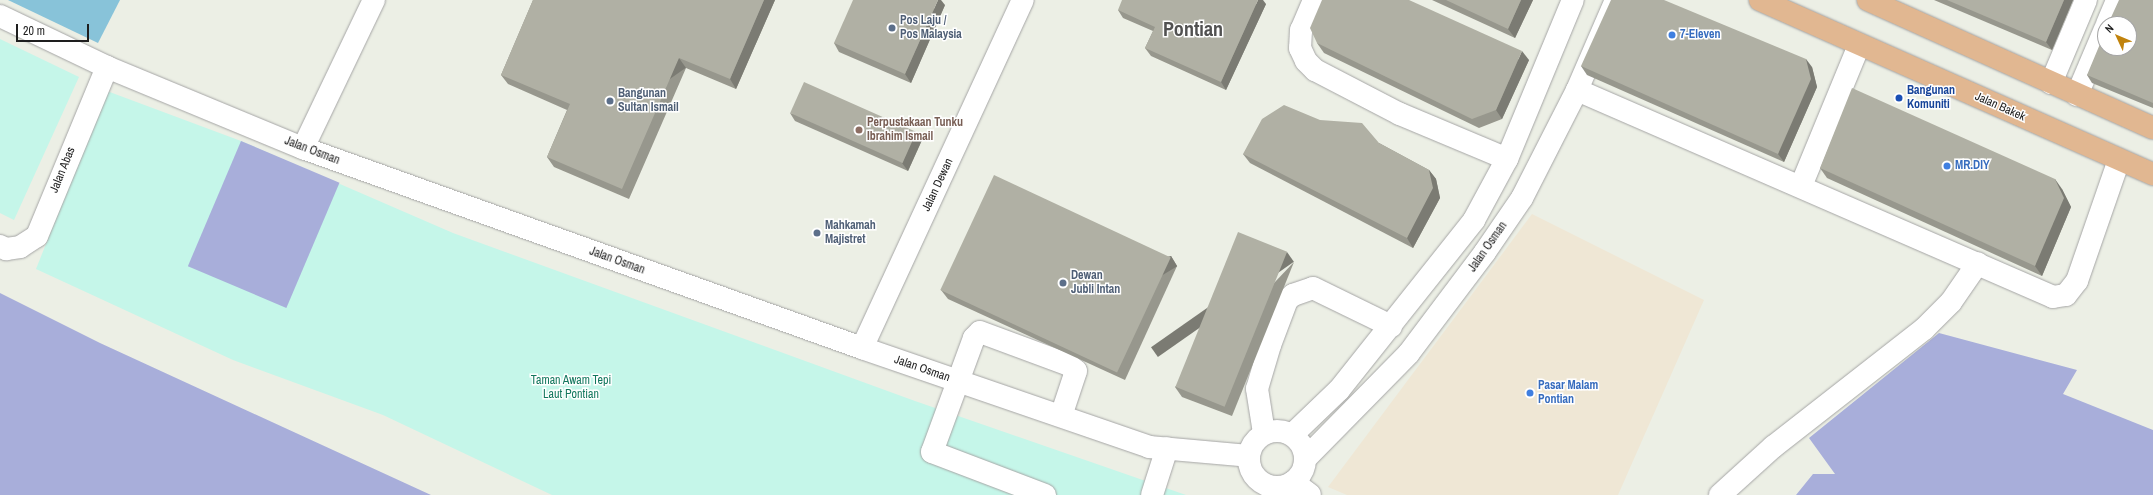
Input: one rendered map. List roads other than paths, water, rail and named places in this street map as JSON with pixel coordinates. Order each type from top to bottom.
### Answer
[{"type":"highway","name":"Jalan Bakek","points":[[1760,0],[2153,174]]},
{"type":"highway","points":[[1868,0],[2153,128]]},
{"type":"street","points":[[302,148],[374,0]]},
{"type":"street","name":"Jalan Dewan","points":[[862,348],[1023,0]]},
{"type":"street","points":[[1314,0],[1301,30],[1300,48],[1306,61],[1315,70],[1400,114],[1507,159]]},
{"type":"street","points":[[1292,435],[1339,390],[1474,220],[1507,159],[1573,0]]},
{"type":"street","name":"Jalan Osman","points":[[1305,459],[1409,353],[1485,252],[1522,198],[1577,90],[1616,0]]},
{"type":"street","points":[[2051,83],[2086,0]]},
{"type":"street","points":[[2110,16],[2117,0]]},
{"type":"street","name":"Jalan Osman","points":[[0,16],[107,67],[302,148],[862,348],[1149,447],[1248,456]]},
{"type":"street","points":[[1800,186],[1859,45]]},
{"type":"street","points":[[2077,95],[2097,48]]},
{"type":"street","name":"Jalan Abas","points":[[0,246],[6,249],[20,247],[37,236],[107,67]]},
{"type":"street","points":[[1577,90],[1978,263],[2053,297],[2066,295],[2077,281],[2119,160]]},
{"type":"street","points":[[1720,495],[1773,447],[1928,325],[1951,302],[1978,263]]},
{"type":"street","points":[[1264,433],[1257,389],[1270,345],[1287,300],[1301,290],[1313,288],[1390,326]]},
{"type":"street","points":[[1045,495],[932,452],[974,338],[980,332],[1069,365],[1076,371],[1061,416]]},
{"type":"street","points":[[1274,430],[1292,435],[1299,441],[1305,459],[1299,476],[1293,482],[1285,486],[1266,485],[1253,474],[1248,456],[1256,439],[1264,433],[1274,430]]},
{"type":"street","points":[[1152,495],[1167,448]]},
{"type":"street","points":[[1293,482],[1310,495]]},
{"type":"place","name":"Pos Laju / Pos Malaysia","points":[[892,28]]},
{"type":"place","name":"7-Eleven","points":[[1672,35]]},
{"type":"place","name":"Bangunan Komuniti","points":[[1899,98]]},
{"type":"place","name":"Bangunan Sultan Ismail","points":[[610,101]]},
{"type":"place","name":"Perpustakaan Tunku Ibrahim Ismail","points":[[859,130]]},
{"type":"place","name":"MR.DIY","points":[[1947,166]]},
{"type":"place","name":"Mahkamah Majistret","points":[[817,233]]},
{"type":"place","name":"Dewan Jubli Intan","points":[[1063,283]]},
{"type":"place","name":"Pasar Malam Pontian","points":[[1530,393]]},
{"type":"district","name":"Pontian","points":[[1193,28]]},
{"type":"park label","name":"Taman Awam Tepi Laut Pontian","points":[[571,388]]}]
